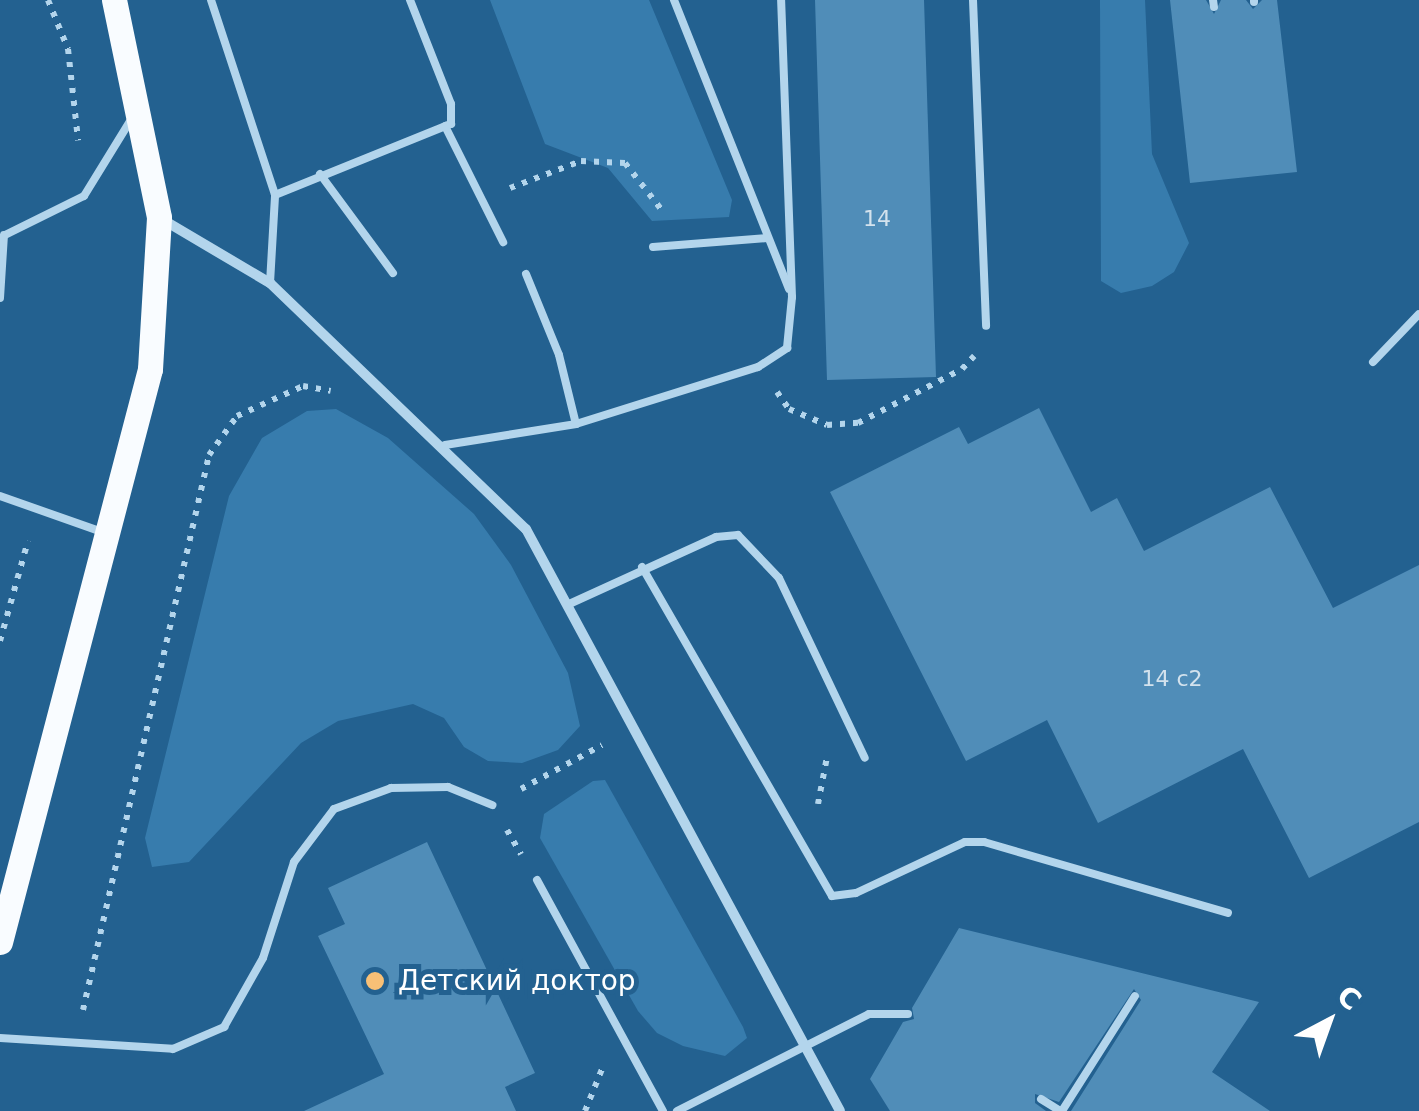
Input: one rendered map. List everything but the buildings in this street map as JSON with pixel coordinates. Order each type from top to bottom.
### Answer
[{"type":"main road","points":[[0,942],[111,535],[150,369],[159,217],[114,0]]},
{"type":"street","points":[[159,217],[270,283],[444,445],[526,529],[801,1046],[840,1111]]},
{"type":"lane","points":[[210,0],[276,195],[270,283]]},
{"type":"lane","points":[[276,195],[451,124],[452,104],[410,0]]},
{"type":"lane","points":[[674,0],[792,298]]},
{"type":"lane","points":[[444,445],[576,424],[758,367],[787,348],[792,298],[781,0]]},
{"type":"lane","points":[[973,0],[986,326]]},
{"type":"lane","points":[[0,298],[2,236],[84,196],[108,166],[138,107]]},
{"type":"lane","points":[[445,126],[503,242]]},
{"type":"lane","points":[[320,174],[393,273]]},
{"type":"lane","points":[[653,247],[768,238]]},
{"type":"lane","points":[[526,274],[559,355],[576,424]]},
{"type":"lane","points":[[1374,362],[1419,314]]},
{"type":"lane","points":[[0,496],[111,535]]},
{"type":"lane","points":[[567,605],[716,537],[738,535],[779,578],[865,758]]},
{"type":"lane","points":[[642,568],[832,896],[856,893],[965,842],[984,842],[1228,913]]},
{"type":"lane","points":[[0,1038],[174,1049],[224,1027],[264,958],[294,862],[334,809],[391,788],[448,787],[492,805]]},
{"type":"lane","points":[[537,880],[663,1111]]},
{"type":"lane","points":[[1040,1099],[1061,1111],[1135,996]]},
{"type":"lane","points":[[677,1111],[869,1014],[908,1014]]},
{"type":"path","points":[[48,0],[68,49],[84,196]]},
{"type":"path","points":[[481,198],[582,161],[625,164],[688,244]]},
{"type":"path","points":[[758,367],[789,409],[827,425],[858,423],[962,369],[986,326]]},
{"type":"path","points":[[75,1045],[209,455],[237,416],[303,386],[340,393]]},
{"type":"path","points":[[0,641],[38,508]]},
{"type":"path","points":[[0,595],[12,596]]},
{"type":"path","points":[[537,880],[492,805],[608,742],[600,725]]},
{"type":"shaded area","points":[[490,0],[649,0],[732,200],[729,217],[652,221],[608,168],[545,144]]},
{"type":"shaded area","points":[[1100,0],[1145,0],[1152,154],[1189,243],[1174,272],[1152,286],[1121,293],[1101,281]]},
{"type":"shaded area","points":[[336,409],[388,438],[474,514],[511,565],[568,673],[580,726],[558,750],[522,763],[488,761],[464,747],[444,718],[413,704],[338,721],[301,743],[189,862],[152,867],[145,838],[229,496],[262,438],[307,411]]},
{"type":"shaded area","points":[[605,780],[743,1027],[747,1038],[725,1056],[683,1046],[657,1033],[638,1011],[540,838],[544,814],[593,781]]},
{"type":"place","name":"Детский доктор","points":[[375,981]]}]
